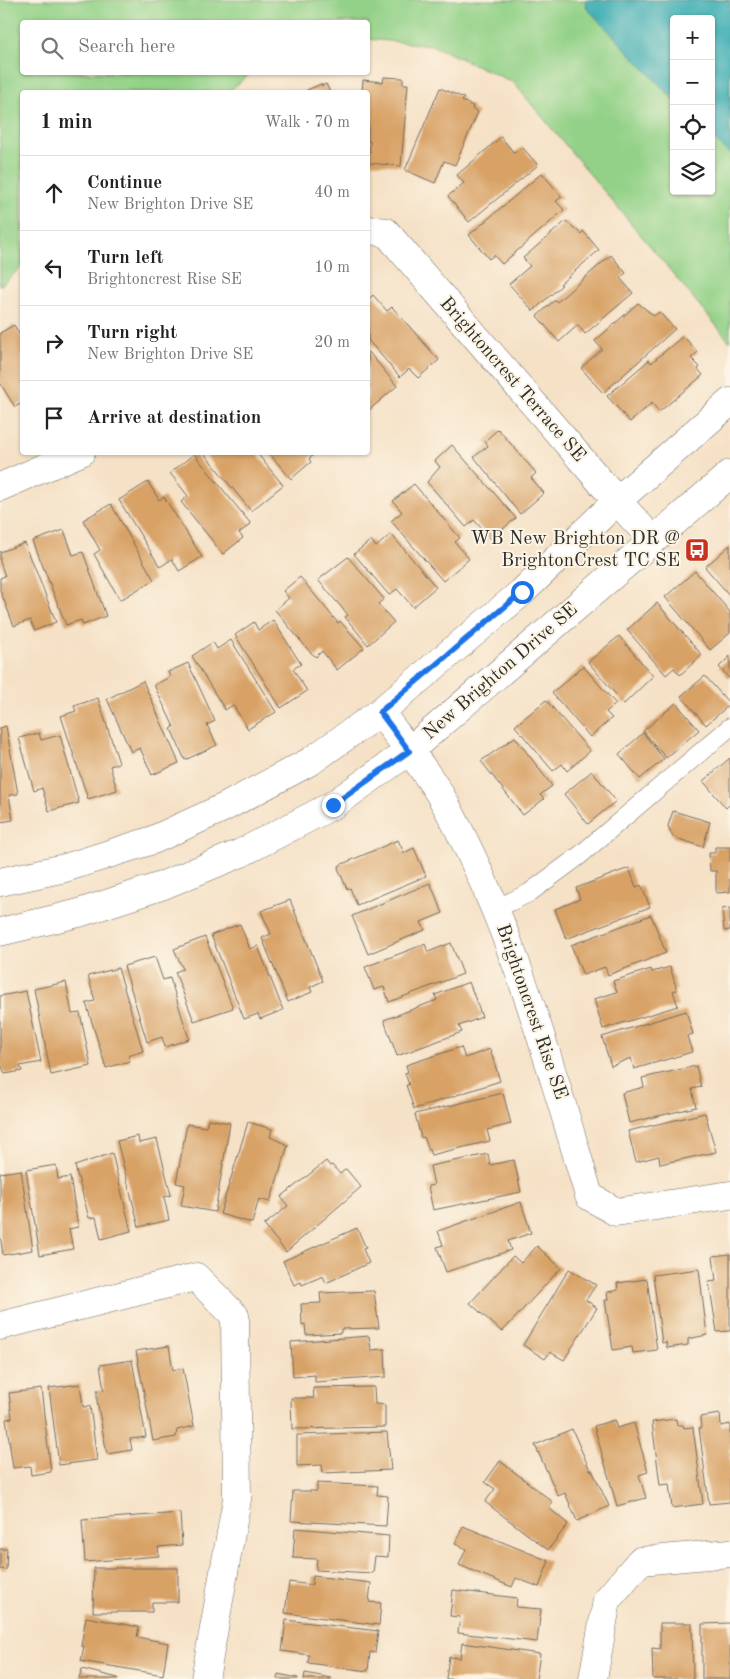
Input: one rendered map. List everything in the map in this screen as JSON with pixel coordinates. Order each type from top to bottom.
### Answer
[{"type":"street","name":"Brightoncrest Terrace SE","points":[[370,230],[386,232],[616,501],[653,540]]},
{"type":"street","points":[[0,882],[65,868],[153,840],[226,807],[311,761],[380,712],[522,592],[616,501],[730,402]]},
{"type":"street","points":[[0,487],[74,455]]},
{"type":"street","name":"New Brighton Drive SE","points":[[0,932],[79,913],[161,886],[241,854],[333,805],[409,751],[730,474]]},
{"type":"street","name":"Brightoncrest Rise SE","points":[[380,712],[445,804],[495,909],[544,1045],[589,1196],[616,1212],[730,1194]]},
{"type":"street","points":[[0,1326],[196,1277],[236,1316],[236,1499],[205,1679]]},
{"type":"street","points":[[593,1679],[607,1600],[640,1561],[730,1553]]},
{"type":"lane","points":[[495,909],[528,893],[579,856],[730,727]]},
{"type":"green space","points":[[0,0],[730,0],[730,342],[513,82],[431,45],[370,39],[370,20],[20,20],[20,75],[249,75],[230,90],[20,90],[20,269],[0,286]]},
{"type":"water","points":[[585,0],[730,0],[730,155],[715,140],[715,15],[670,15],[670,96],[587,8]]},
{"type":"building","points":[[384,77],[403,78],[403,84],[408,84],[401,166],[370,163],[370,90],[362,90],[363,80],[383,82]]},
{"type":"building","points":[[321,84],[322,86],[326,84],[329,90],[307,90]]},
{"type":"building","points":[[440,88],[464,98],[462,101],[473,106],[472,109],[478,112],[455,165],[444,161],[435,183],[405,170]]},
{"type":"building","points":[[501,137],[514,153],[522,147],[538,165],[469,222],[448,196],[464,183],[457,175]]},
{"type":"building","points":[[542,173],[562,197],[556,201],[564,210],[502,264],[494,255],[489,259],[469,235]]},
{"type":"building","points":[[566,221],[581,234],[583,231],[599,250],[560,284],[562,285],[533,311],[509,284],[530,266],[523,258]]},
{"type":"building","points":[[611,255],[626,273],[620,278],[633,293],[585,334],[578,325],[559,342],[537,316],[555,300],[557,302]]},
{"type":"building","points":[[373,295],[387,311],[392,307],[439,360],[418,378],[409,369],[400,377],[370,342],[370,298]]},
{"type":"building","points":[[638,303],[654,316],[659,312],[675,329],[603,393],[581,368],[602,349],[595,341]]},
{"type":"building","points":[[14,325],[20,336],[20,404],[15,407],[0,383],[0,333]]},
{"type":"building","points":[[683,336],[698,352],[691,358],[700,367],[698,369],[703,375],[659,412],[652,403],[630,422],[607,396],[649,360],[651,363]]},
{"type":"building","points":[[370,353],[397,386],[370,409]]},
{"type":"building","points":[[498,429],[536,473],[531,478],[544,493],[520,514],[474,457],[488,446],[485,441]]},
{"type":"building","points":[[452,445],[516,518],[491,539],[474,520],[466,527],[427,482],[440,467],[435,461]]},
{"type":"building","points":[[195,455],[251,524],[239,533],[243,538],[223,554],[181,502],[188,496],[170,473]]},
{"type":"building","points":[[205,455],[258,455],[283,485],[251,511]]},
{"type":"building","points":[[271,455],[313,455],[309,459],[311,462],[291,479]]},
{"type":"building","points":[[148,482],[159,500],[164,497],[202,557],[179,571],[172,559],[160,567],[119,500]]},
{"type":"building","points":[[414,484],[460,538],[455,542],[469,559],[443,581],[391,521],[402,512],[393,501]]},
{"type":"building","points":[[111,504],[154,580],[120,600],[94,554],[100,550],[83,520]]},
{"type":"building","points":[[64,530],[73,555],[83,552],[106,616],[83,625],[81,620],[66,625],[33,541]]},
{"type":"building","points":[[391,534],[436,587],[413,607],[397,589],[389,595],[354,554],[371,540],[376,547]]},
{"type":"building","points":[[25,543],[56,622],[34,631],[30,620],[14,626],[0,590],[0,578],[5,576],[0,562],[0,552]]},
{"type":"building","points":[[730,545],[730,596],[705,567]]},
{"type":"building","points":[[348,557],[384,599],[378,604],[394,622],[368,645],[345,617],[348,615],[318,580]]},
{"type":"building","points":[[695,571],[730,612],[730,633],[710,650],[665,597]]},
{"type":"building","points":[[300,577],[338,623],[340,621],[364,648],[337,670],[322,651],[316,657],[310,652],[275,610],[289,598],[283,591]]},
{"type":"building","points":[[657,603],[702,655],[680,675],[674,668],[666,675],[627,630]]},
{"type":"building","points":[[273,620],[301,664],[293,669],[307,691],[281,708],[235,635],[254,622],[258,630]]},
{"type":"building","points":[[619,636],[653,676],[624,704],[588,662]]},
{"type":"building","points":[[231,640],[276,712],[248,729],[233,705],[225,710],[192,656],[213,642],[217,649]]},
{"type":"building","points":[[730,656],[730,679],[719,667]]},
{"type":"building","points":[[188,663],[215,721],[207,725],[217,745],[185,760],[171,729],[174,727],[154,685],[170,677],[168,672]]},
{"type":"building","points":[[583,666],[616,704],[606,712],[612,718],[590,737],[552,693]]},
{"type":"building","points":[[705,676],[730,704],[706,725],[681,696]]},
{"type":"building","points":[[143,681],[179,763],[152,775],[140,748],[131,752],[107,699]]},
{"type":"building","points":[[98,698],[119,763],[110,766],[117,790],[88,799],[61,716],[76,711],[74,706]]},
{"type":"building","points":[[546,700],[590,751],[567,771],[562,764],[553,771],[515,726]]},
{"type":"building","points":[[676,703],[699,730],[666,758],[643,731]]},
{"type":"building","points":[[6,726],[18,794],[9,795],[13,820],[0,822],[0,728]]},
{"type":"building","points":[[39,733],[41,740],[60,735],[79,803],[49,811],[42,788],[34,791],[19,738]]},
{"type":"building","points":[[643,733],[664,759],[640,779],[619,754]]},
{"type":"building","points":[[515,737],[552,786],[540,795],[544,799],[523,815],[481,761]]},
{"type":"building","points":[[730,758],[730,804],[726,808],[703,781]]},
{"type":"building","points":[[592,771],[616,801],[588,824],[564,794]]},
{"type":"building","points":[[673,811],[710,822],[703,847],[673,837],[668,826]]},
{"type":"building","points":[[398,840],[404,853],[414,848],[426,876],[357,905],[350,888],[347,889],[338,868],[340,865]]},
{"type":"building","points":[[715,847],[730,847],[730,892],[716,893],[716,871],[710,871],[709,853],[715,853]]},
{"type":"building","points":[[629,868],[636,887],[641,885],[650,907],[566,939],[555,909],[580,899],[576,888]]},
{"type":"building","points":[[430,883],[443,913],[421,922],[425,930],[368,954],[352,916]]},
{"type":"building","points":[[290,900],[323,981],[310,987],[312,992],[288,1002],[262,938],[271,934],[261,911]]},
{"type":"building","points":[[730,908],[730,930],[724,931],[722,909]]},
{"type":"building","points":[[651,915],[666,953],[608,975],[605,967],[583,975],[571,945]]},
{"type":"building","points":[[240,924],[250,949],[258,946],[283,1010],[260,1019],[258,1014],[244,1019],[211,935]]},
{"type":"building","points":[[205,937],[233,1008],[194,1021],[175,972],[183,969],[174,949]]},
{"type":"building","points":[[451,943],[463,974],[389,1002],[384,987],[374,990],[365,967],[425,944],[428,952]]},
{"type":"building","points":[[155,957],[163,980],[170,978],[189,1039],[165,1047],[162,1037],[147,1042],[124,966]]},
{"type":"building","points":[[670,967],[677,990],[673,991],[678,1006],[603,1029],[594,999],[617,992],[613,981],[651,969],[652,972]]},
{"type":"building","points":[[118,968],[143,1051],[128,1056],[130,1061],[106,1068],[86,1003],[95,1001],[88,976]]},
{"type":"building","points":[[66,982],[72,1014],[80,1013],[91,1066],[51,1075],[34,989]]},
{"type":"building","points":[[469,982],[482,1017],[459,1026],[462,1032],[397,1056],[384,1020],[437,1000],[435,995]]},
{"type":"building","points":[[26,991],[41,1062],[20,1066],[22,1071],[5,1074],[0,1062],[0,996]]},
{"type":"building","points":[[686,1011],[693,1034],[687,1036],[692,1052],[634,1069],[631,1058],[611,1066],[602,1037]]},
{"type":"building","points":[[461,1047],[465,1058],[490,1049],[500,1081],[414,1109],[406,1085],[409,1085],[405,1073],[408,1072],[406,1065]]},
{"type":"building","points":[[696,1066],[701,1087],[692,1089],[696,1107],[629,1123],[622,1093],[644,1087],[642,1078]]},
{"type":"building","points":[[503,1093],[511,1124],[487,1130],[490,1141],[431,1155],[424,1137],[421,1138],[415,1114]]},
{"type":"building","points":[[705,1113],[716,1152],[660,1164],[659,1156],[636,1162],[628,1131]]},
{"type":"building","points":[[208,1119],[230,1123],[215,1212],[181,1206],[185,1185],[176,1183],[187,1124],[206,1127]]},
{"type":"building","points":[[248,1122],[272,1129],[270,1137],[288,1145],[270,1202],[259,1199],[252,1223],[220,1214]]},
{"type":"building","points":[[138,1136],[139,1143],[157,1139],[171,1195],[164,1197],[169,1220],[139,1227],[117,1141]]},
{"type":"building","points":[[112,1153],[131,1231],[101,1239],[96,1217],[89,1218],[75,1166]]},
{"type":"building","points":[[488,1154],[490,1165],[514,1160],[521,1192],[433,1210],[428,1186],[434,1185],[430,1166]]},
{"type":"building","points":[[326,1161],[340,1174],[346,1169],[361,1187],[286,1252],[264,1225],[288,1206],[281,1197]]},
{"type":"building","points":[[56,1165],[58,1179],[70,1177],[78,1227],[69,1229],[73,1249],[40,1255],[26,1170]]},
{"type":"building","points":[[21,1170],[33,1250],[3,1255],[0,1235],[0,1173]]},
{"type":"building","points":[[521,1202],[531,1233],[508,1241],[511,1250],[446,1272],[437,1247],[443,1245],[438,1231]]},
{"type":"building","points":[[357,1228],[366,1248],[363,1249],[369,1263],[326,1283],[323,1276],[302,1285],[301,1282],[294,1285],[283,1261]]},
{"type":"building","points":[[537,1246],[561,1268],[502,1332],[470,1303],[513,1256],[521,1263]]},
{"type":"building","points":[[730,1254],[730,1331],[717,1332],[709,1282],[716,1281],[713,1256]]},
{"type":"building","points":[[569,1269],[596,1285],[586,1300],[597,1308],[564,1360],[550,1352],[545,1359],[523,1345]]},
{"type":"building","points":[[699,1269],[707,1335],[688,1339],[688,1345],[667,1348],[666,1342],[662,1343],[653,1275]]},
{"type":"building","points":[[647,1279],[657,1350],[633,1353],[632,1347],[613,1350],[605,1300],[608,1300],[607,1292],[618,1290],[617,1283]]},
{"type":"building","points":[[374,1291],[379,1328],[341,1329],[341,1333],[306,1335],[305,1324],[302,1325],[301,1304],[321,1303],[320,1293]]},
{"type":"building","points":[[369,1336],[371,1350],[385,1349],[386,1377],[315,1382],[315,1375],[293,1377],[291,1342]]},
{"type":"building","points":[[169,1346],[173,1370],[183,1368],[194,1426],[177,1430],[176,1437],[153,1441],[136,1351]]},
{"type":"building","points":[[132,1360],[146,1437],[130,1439],[132,1450],[107,1454],[97,1401],[97,1391],[104,1390],[100,1365]]},
{"type":"building","points":[[80,1384],[83,1407],[90,1406],[97,1460],[59,1465],[49,1388]]},
{"type":"building","points":[[374,1387],[375,1404],[385,1405],[385,1427],[292,1429],[291,1398],[314,1398],[313,1388]]},
{"type":"building","points":[[41,1389],[51,1472],[31,1475],[30,1466],[13,1468],[6,1419],[12,1418],[9,1393]]},
{"type":"building","points":[[720,1414],[721,1426],[730,1424],[730,1502],[709,1504],[699,1428],[701,1428],[700,1417]]},
{"type":"building","points":[[676,1419],[677,1425],[683,1425],[684,1428],[693,1427],[703,1504],[672,1508],[669,1484],[660,1485],[652,1422]]},
{"type":"building","points":[[614,1420],[617,1428],[634,1423],[648,1472],[639,1475],[646,1498],[617,1506],[594,1426]]},
{"type":"building","points":[[572,1429],[590,1470],[592,1470],[609,1506],[577,1521],[565,1493],[558,1496],[535,1445]]},
{"type":"building","points":[[387,1432],[391,1470],[323,1473],[322,1465],[297,1466],[297,1435]]},
{"type":"building","points":[[500,1461],[553,1502],[549,1508],[568,1524],[548,1550],[485,1502],[495,1489],[485,1482]]},
{"type":"building","points":[[317,1483],[378,1486],[377,1495],[388,1496],[386,1526],[291,1521],[293,1491],[317,1491]]},
{"type":"building","points":[[180,1513],[182,1545],[158,1547],[159,1556],[85,1562],[82,1520]]},
{"type":"building","points":[[463,1526],[549,1561],[539,1587],[516,1578],[512,1587],[459,1565],[466,1549],[455,1544]]},
{"type":"building","points":[[295,1528],[389,1536],[388,1557],[375,1556],[373,1573],[316,1570],[317,1559],[293,1558]]},
{"type":"building","points":[[0,1549],[7,1549],[6,1570],[0,1569]]},
{"type":"building","points":[[94,1568],[178,1568],[178,1602],[152,1602],[152,1612],[93,1612]]},
{"type":"building","points":[[313,1576],[371,1583],[369,1602],[381,1603],[379,1625],[285,1613],[289,1582],[312,1585]]},
{"type":"building","points":[[453,1590],[517,1598],[516,1607],[541,1609],[537,1642],[458,1633],[460,1617],[450,1616]]},
{"type":"building","points":[[86,1617],[139,1627],[137,1637],[168,1643],[163,1675],[81,1661],[84,1646],[81,1646]]},
{"type":"building","points":[[286,1620],[378,1631],[375,1653],[370,1652],[368,1671],[308,1663],[309,1655],[282,1651]]},
{"type":"building","points":[[660,1623],[692,1623],[693,1679],[653,1679],[652,1648],[660,1649]]},
{"type":"building","points":[[730,1623],[730,1679],[702,1679],[702,1624]]},
{"type":"building","points":[[462,1643],[540,1654],[536,1679],[446,1679],[449,1657],[460,1658]]},
{"type":"building","points":[[82,1669],[118,1678],[118,1679],[79,1679]]},
{"type":"building","points":[[305,1673],[331,1678],[331,1679],[304,1679]]},
{"type":"building","points":[[278,1674],[298,1678],[298,1679],[277,1679]]},
{"type":"place","name":"WB New Brighton DR @ BrightonCrest TC SE","points":[[697,550]]},
{"type":"route","points":[[333,805],[409,751],[380,712],[522,592]]}]
